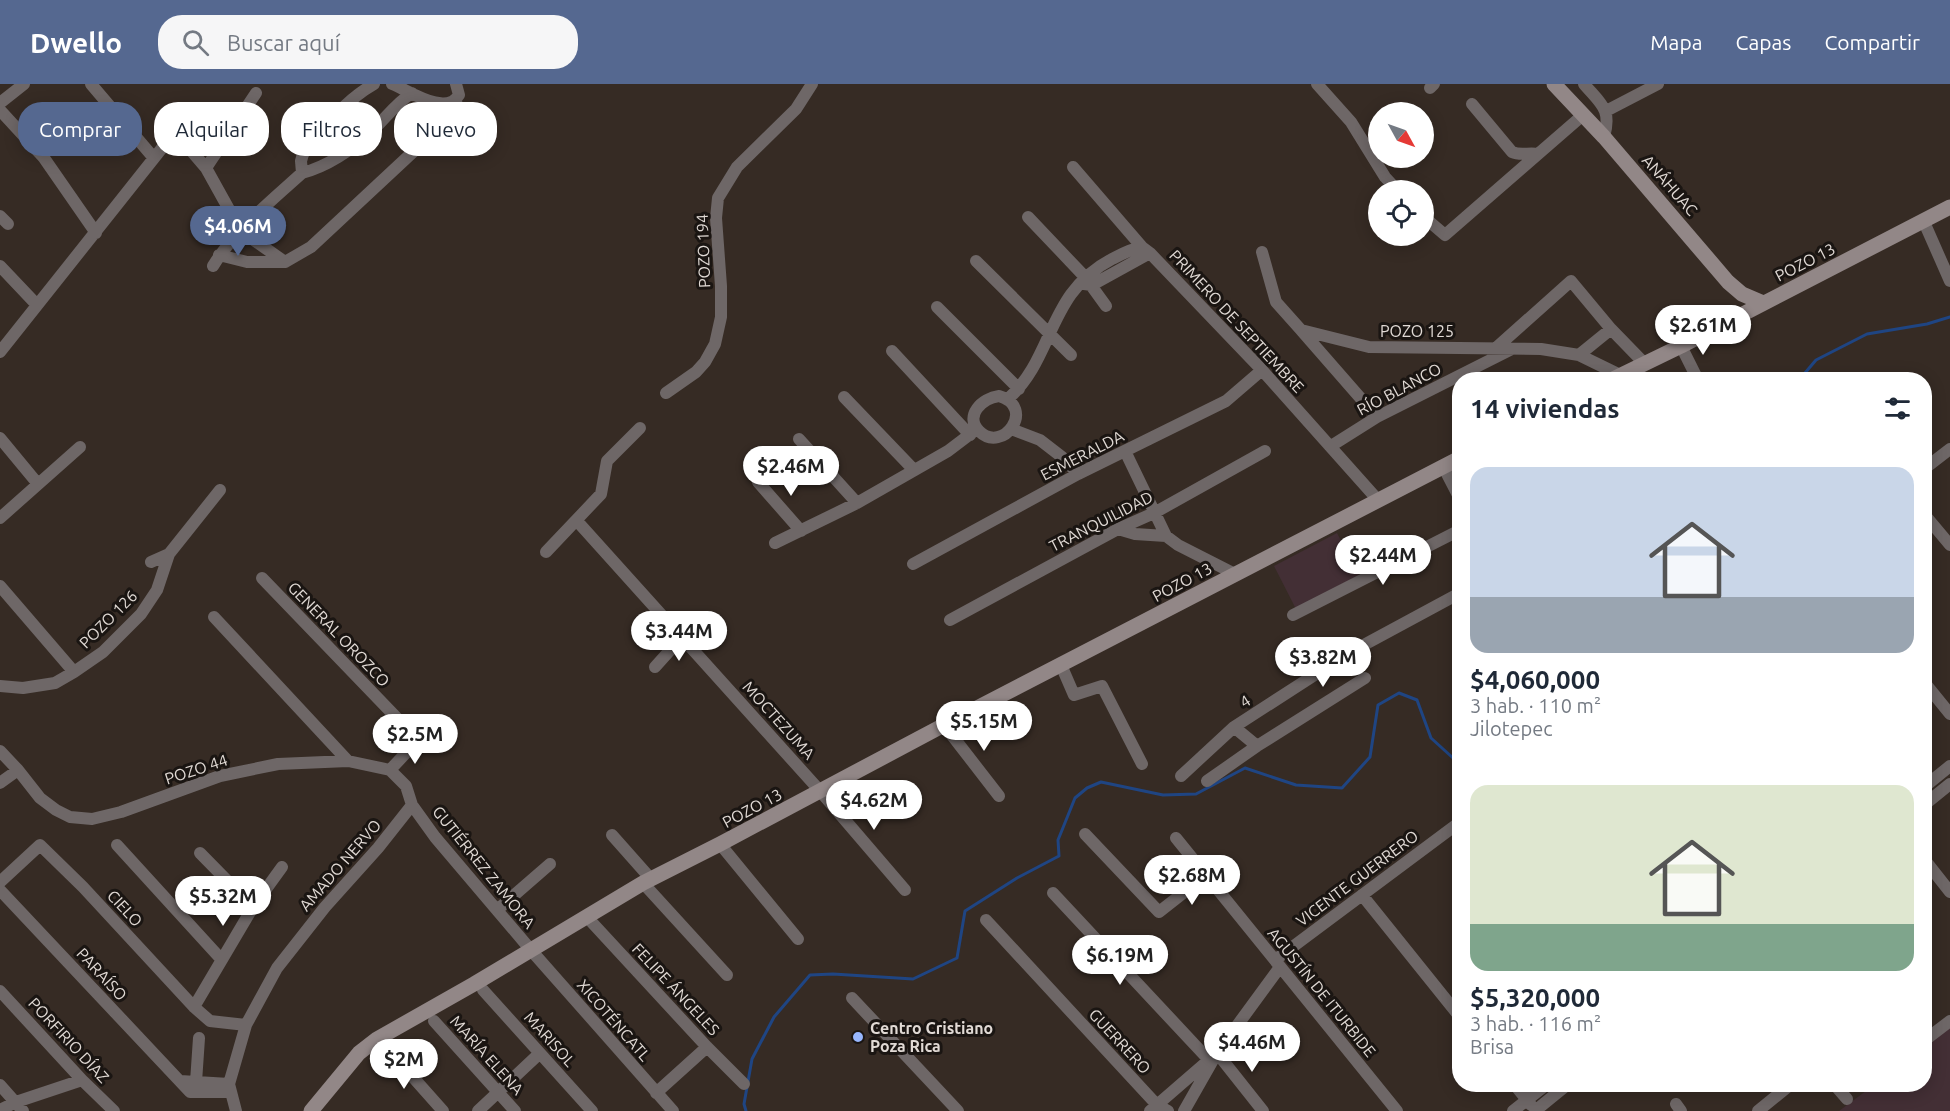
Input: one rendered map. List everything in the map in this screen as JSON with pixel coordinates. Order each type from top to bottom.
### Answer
[{"type":"main road","name":"ANÁHUAC","points":[[1554,84],[1604,136],[1728,282],[1742,294],[1763,303]]},
{"type":"main road","name":"POZO 13","points":[[1625,372],[1681,346],[1950,207]]},
{"type":"main road","name":"POZO 13","points":[[311,1111],[359,1053],[377,1039],[647,881],[1452,462]]},
{"type":"street","points":[[24,84],[0,104],[44,158],[96,233]]},
{"type":"street","points":[[0,352],[153,158],[91,84]]},
{"type":"street","points":[[302,173],[303,154],[342,108],[374,84]]},
{"type":"street","points":[[392,84],[424,99],[448,104],[456,101]]},
{"type":"street","points":[[412,93],[369,134],[332,161],[302,173],[241,231],[216,260],[285,262],[312,247],[458,110],[456,101],[459,95],[456,84]]},
{"type":"street","name":"POZO 194","points":[[666,393],[696,372],[705,362],[715,344],[721,316],[716,218],[718,198],[737,167],[796,109],[812,84]]},
{"type":"street","points":[[1317,84],[1351,122],[1388,180]]},
{"type":"street","points":[[1584,84],[1606,111],[1608,123],[1604,136]]},
{"type":"street","points":[[1606,111],[1658,84]]},
{"type":"street","points":[[206,168],[256,93]]},
{"type":"street","points":[[1472,104],[1512,152],[1519,155],[1538,154]]},
{"type":"street","points":[[1434,226],[1445,235],[1583,115]]},
{"type":"street","points":[[196,156],[206,168],[241,231],[285,262]]},
{"type":"street","name":"PRIMERO DE SEPTIEMBRE","points":[[1073,167],[1146,250],[1262,370],[1377,499]]},
{"type":"street","points":[[1028,217],[1106,306]]},
{"type":"street","points":[[1924,222],[1950,281]]},
{"type":"street","points":[[1009,398],[1032,371],[1063,304],[1086,282],[1146,250]]},
{"type":"street","points":[[1262,252],[1276,302],[1377,417]]},
{"type":"street","points":[[976,261],[1071,356]]},
{"type":"street","points":[[0,266],[37,305]]},
{"type":"street","points":[[1497,347],[1571,281],[1611,329],[1644,363]]},
{"type":"street","points":[[937,307],[1019,389]]},
{"type":"street","points":[[1578,355],[1611,329]]},
{"type":"street","name":"POZO 125","points":[[1302,330],[1369,347],[1541,349],[1578,355],[1607,372]]},
{"type":"street","points":[[1681,346],[1694,372]]},
{"type":"street","name":"RÍO BLANCO","points":[[1466,372],[1516,347]]},
{"type":"street","points":[[775,543],[857,503],[948,451],[973,432],[976,410],[981,402],[990,397],[1009,398],[1016,412],[1016,421],[1004,436],[994,438],[973,432],[892,351]]},
{"type":"street","name":"ESMERALDA","points":[[913,564],[1078,474],[1226,401],[1262,370]]},
{"type":"street","name":"RÍO BLANCO","points":[[1331,446],[1377,417],[1452,379]]},
{"type":"street","points":[[844,397],[914,470]]},
{"type":"street","points":[[546,552],[601,494],[607,461],[640,428]]},
{"type":"street","points":[[1011,429],[1040,440],[1062,457],[1078,474]]},
{"type":"street","points":[[0,438],[38,484]]},
{"type":"street","points":[[799,439],[857,503]]},
{"type":"street","points":[[0,518],[80,447]]},
{"type":"street","points":[[1932,463],[1950,449]]},
{"type":"street","points":[[1125,451],[1166,536],[1178,545],[1235,574]]},
{"type":"street","name":"TRANQUILIDAD","points":[[950,621],[1118,529],[1154,513],[1265,451]]},
{"type":"street","points":[[1443,466],[1452,484]]},
{"type":"street","points":[[758,482],[801,531]]},
{"type":"street","name":"POZO 126","points":[[0,686],[23,688],[55,683],[103,652],[141,614],[158,590],[169,555],[220,490]]},
{"type":"street","name":"MOCTEZUMA","points":[[577,521],[821,792],[905,890]]},
{"type":"street","points":[[1932,524],[1950,545]]},
{"type":"street","points":[[1118,529],[1135,534],[1166,536]]},
{"type":"street","points":[[1293,615],[1452,534]]},
{"type":"street","points":[[151,562],[169,555]]},
{"type":"street","name":"GENERAL OROZCO","points":[[262,578],[418,740],[390,770]]},
{"type":"street","points":[[0,586],[74,672]]},
{"type":"street","name":"4","points":[[1181,776],[1234,727],[1347,654],[1452,597]]},
{"type":"street","points":[[214,617],[348,761]]},
{"type":"street","points":[[655,667],[682,637]]},
{"type":"street","points":[[1061,665],[1074,695],[1102,686],[1142,764]]},
{"type":"street","points":[[1207,780],[1365,678]]},
{"type":"street","points":[[1932,692],[1950,714]]},
{"type":"street","points":[[944,725],[999,796]]},
{"type":"street","points":[[1234,727],[1257,746]]},
{"type":"street","name":"POZO 44","points":[[0,751],[40,798],[56,810],[70,816],[92,819],[121,812],[220,776],[278,764],[348,761],[390,770]]},
{"type":"street","points":[[1932,781],[1950,766]]},
{"type":"street","points":[[0,783],[18,770]]},
{"type":"street","points":[[390,770],[406,786],[412,805]]},
{"type":"street","points":[[1932,799],[1950,784]]},
{"type":"street","name":"GUTIÉRREZ ZAMORA","points":[[412,805],[435,837],[530,949]]},
{"type":"street","name":"AMADO NERVO","points":[[230,1088],[246,1026],[278,968],[325,907],[378,848],[412,805]]},
{"type":"street","name":"VICENTE GUERRERO","points":[[1159,1109],[1213,1056],[1277,963],[1362,895],[1452,828]]},
{"type":"street","points":[[1085,834],[1159,912],[1206,875]]},
{"type":"street","points":[[612,835],[647,881],[727,975]]},
{"type":"street","name":"AGUSTÍN DE ITURBIDE","points":[[1176,838],[1396,1111]]},
{"type":"street","name":"CIELO","points":[[0,882],[40,844],[194,1007],[210,1021],[246,1026]]},
{"type":"street","points":[[720,844],[798,939]]},
{"type":"street","points":[[117,845],[222,959]]},
{"type":"street","points":[[200,853],[253,907]]},
{"type":"street","points":[[497,910],[550,864]]},
{"type":"street","points":[[194,1007],[253,907],[282,867]]},
{"type":"street","points":[[1932,869],[1950,892]]},
{"type":"street","name":"PARAÍSO","points":[[0,890],[190,1092],[230,1088]]},
{"type":"street","points":[[1053,893],[1213,1056],[1263,1111]]},
{"type":"street","points":[[1362,895],[1452,1007]]},
{"type":"street","name":"FELIPE ÁNGELES","points":[[586,916],[744,1084]]},
{"type":"street","name":"GUERRERO","points":[[986,920],[1159,1109]]},
{"type":"street","name":"XICOTÉNCATL","points":[[530,949],[673,1111]]},
{"type":"street","name":"MARISOL","points":[[483,990],[592,1111]]},
{"type":"street","name":"PORFIRIO DÍAZ","points":[[0,991],[82,1080],[114,1111]]},
{"type":"street","points":[[852,998],[958,1111]]},
{"type":"street","name":"MARÍA ELENA","points":[[434,1021],[515,1111]]},
{"type":"street","points":[[1932,1030],[1950,1021]]},
{"type":"street","points":[[196,1082],[199,1038]]},
{"type":"street","points":[[656,1093],[707,1047]]},
{"type":"street","points":[[387,1048],[443,1111]]},
{"type":"street","points":[[478,1111],[540,1053]]},
{"type":"street","points":[[1184,1111],[1213,1056]]},
{"type":"street","points":[[0,1110],[19,1106],[82,1080]]},
{"type":"street","points":[[180,1081],[230,1088],[236,1111]]},
{"type":"street","points":[[0,1085],[19,1106]]},
{"type":"street","points":[[1520,1092],[1535,1111],[1558,1092]]},
{"type":"street","points":[[1513,1111],[1536,1092]]},
{"type":"street","points":[[1758,1111],[1781,1092]]},
{"type":"street","points":[[1841,1092],[1847,1099]]},
{"type":"shaded area","points":[[1337,533],[1359,575],[1296,609],[1274,566]]},
{"type":"shaded area","points":[[1950,1025],[1950,1111],[1839,1111],[1865,1092],[1932,1092],[1932,1039]]},
{"type":"waterway","points":[[1806,372],[1816,360],[1867,334],[1927,324],[1950,317]]},
{"type":"waterway","points":[[746,1111],[744,1104],[752,1059],[774,1017],[810,975],[833,974],[913,979],[957,958],[965,911],[1017,878],[1059,856],[1058,840],[1075,798],[1087,788],[1101,782],[1163,795],[1196,794],[1245,768],[1296,785],[1342,788],[1370,757],[1378,705],[1399,693],[1417,700],[1431,738],[1452,757]]},
{"type":"place","name":"Centro Cristiano Poza Rica","points":[[858,1037]]}]
